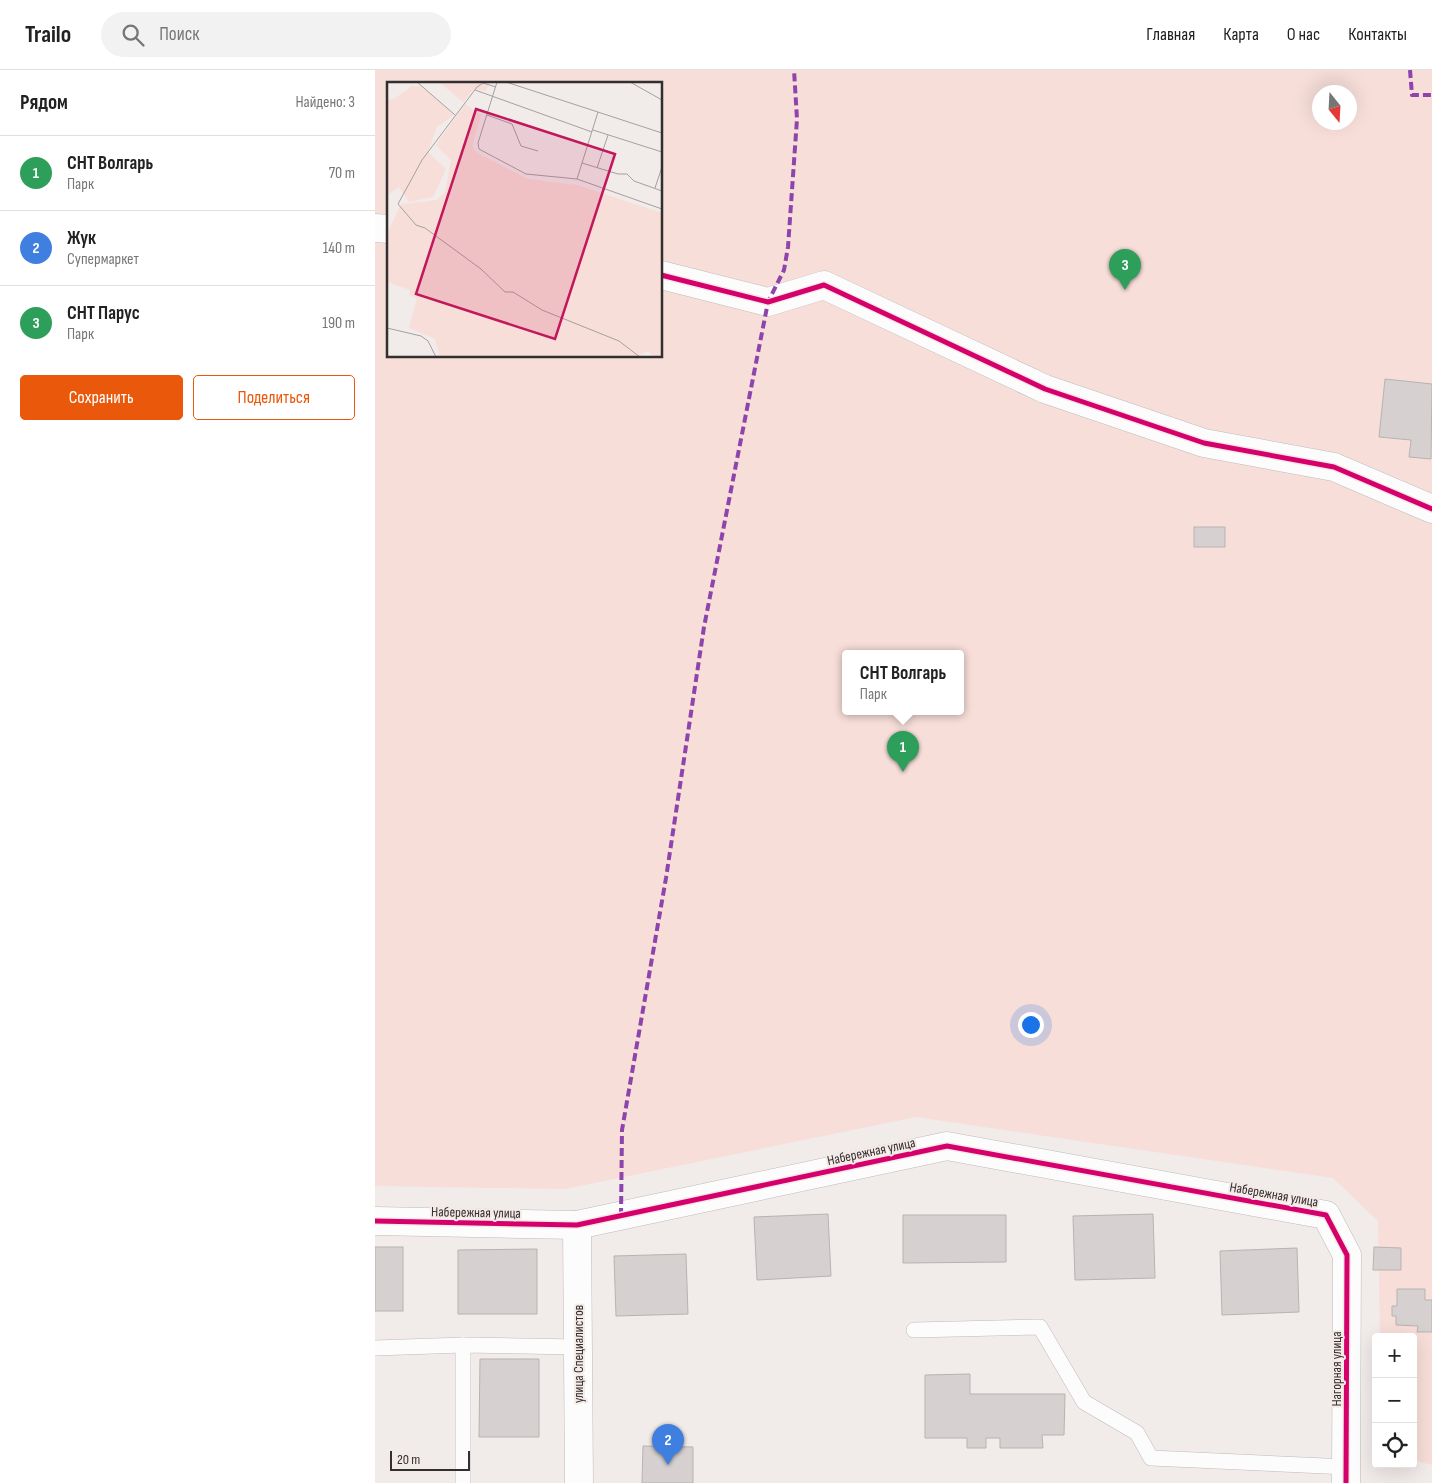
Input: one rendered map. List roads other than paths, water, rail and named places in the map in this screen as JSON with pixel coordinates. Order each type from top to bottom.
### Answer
[{"type":"street","points":[[663,276],[769,302],[824,285],[1045,389],[1204,443],[1333,468],[1432,509]]},
{"type":"street","name":"Набережная улица","points":[[375,1221],[577,1225],[947,1146],[1326,1215],[1347,1255]]},
{"type":"street","name":"улица Специалистов","points":[[577,1225],[579,1483]]},
{"type":"street","name":"Нагорная улица","points":[[1346,1475],[1347,1255]]},
{"type":"lane","points":[[914,1330],[1040,1327],[1084,1402],[1137,1433],[1151,1458],[1346,1475]]},
{"type":"lane","points":[[463,1345],[463,1483]]},
{"type":"lane","points":[[375,1348],[463,1345],[578,1347]]},
{"type":"place","name":"СНТ Парус","points":[[1125,290]]},
{"type":"place","name":"СНТ Волгарь","points":[[903,772]]},
{"type":"place","name":"Жук","points":[[668,1465]]}]
